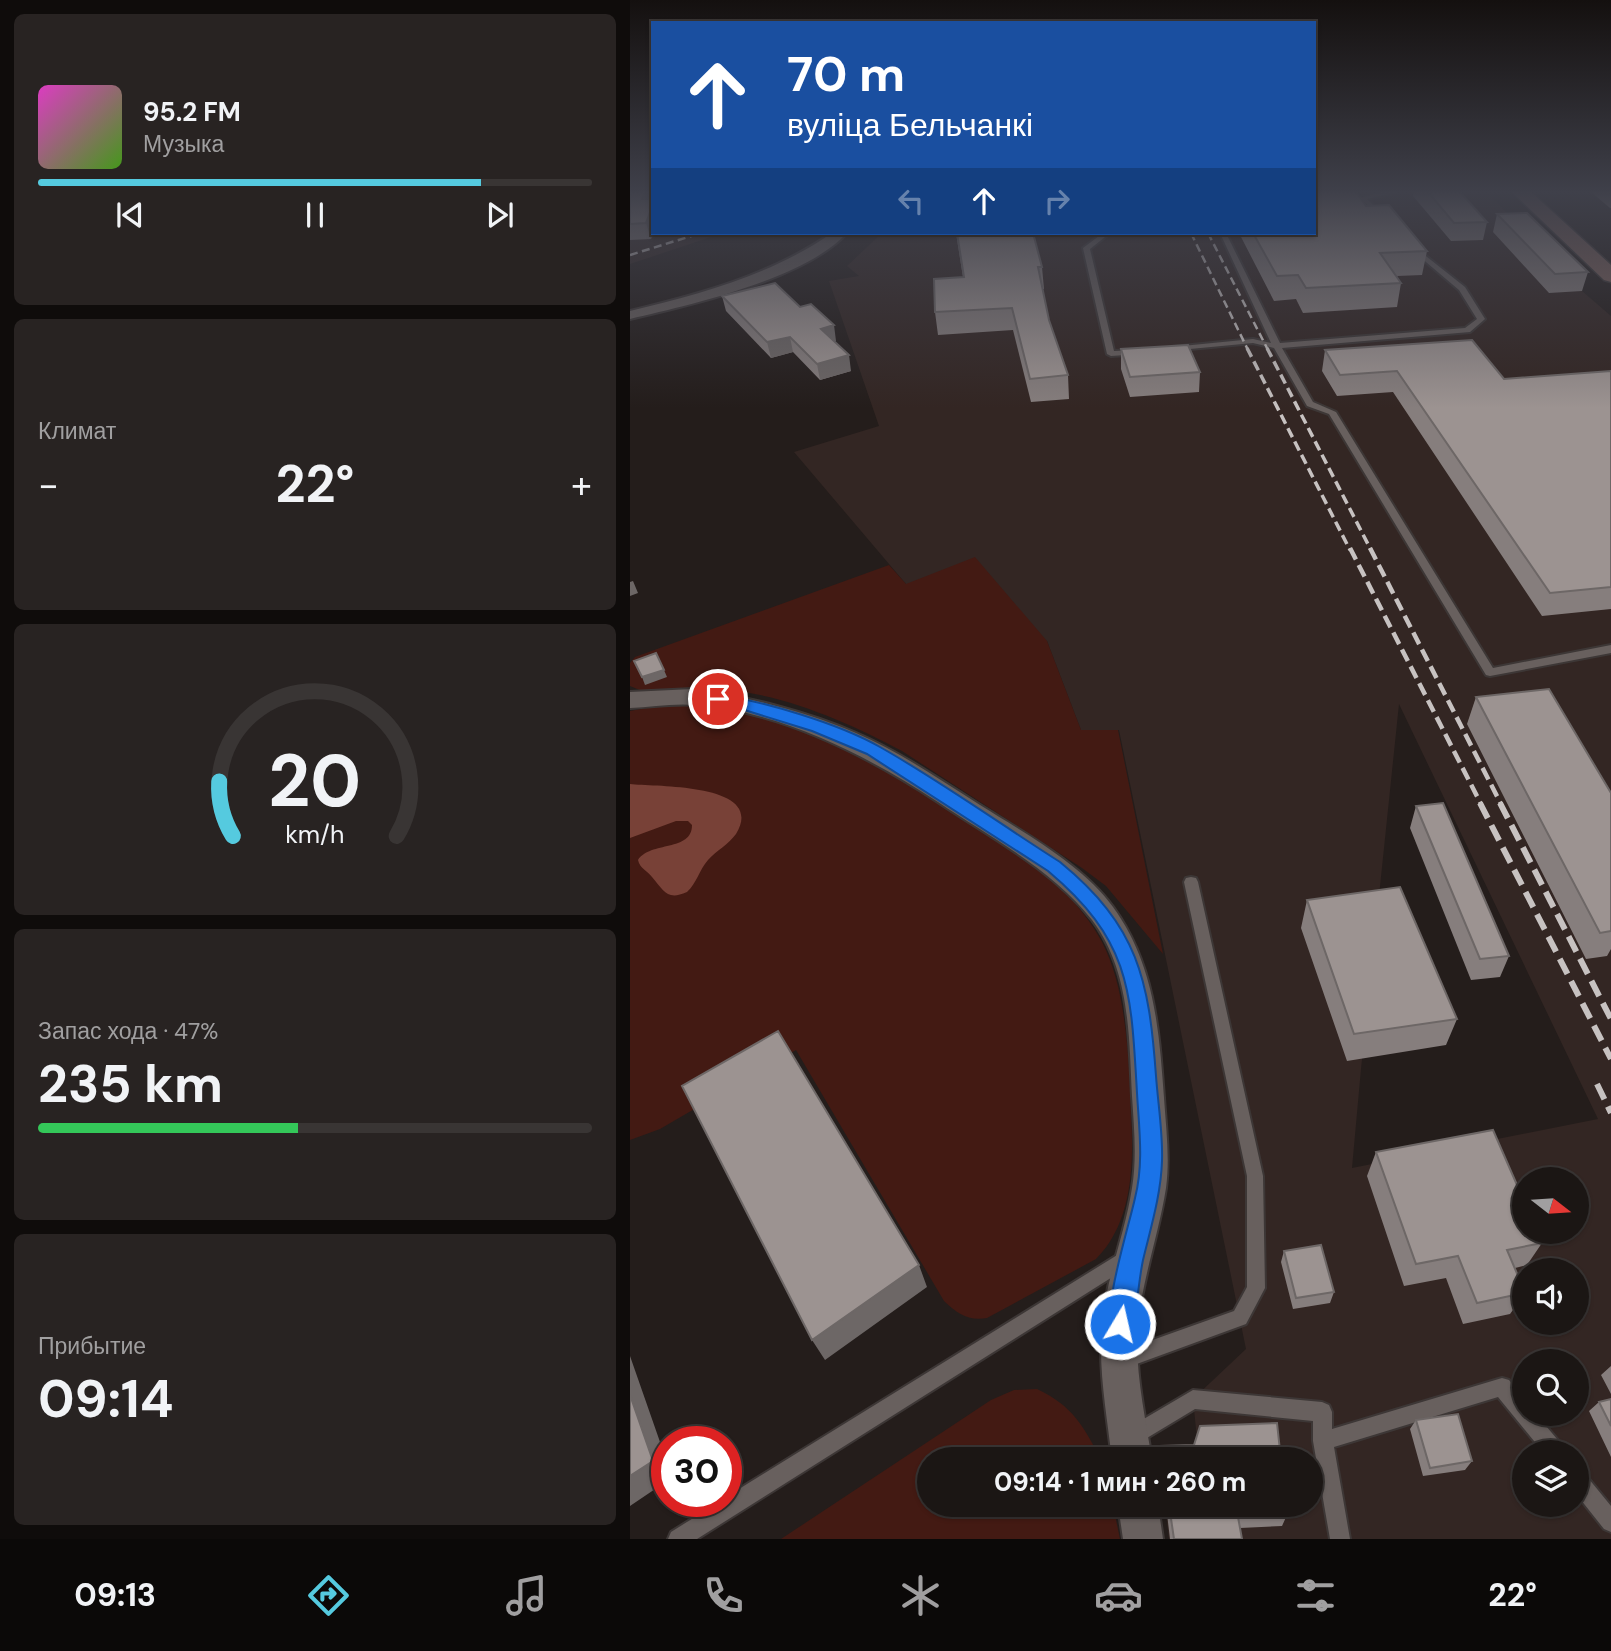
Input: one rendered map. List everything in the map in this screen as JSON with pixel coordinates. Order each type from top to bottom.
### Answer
[{"type":"street","points":[[630,315],[706,295],[788,264]]},
{"type":"street","points":[[630,700],[692,697],[739,703],[846,738],[899,765],[1023,845],[1081,889],[1103,914],[1121,944],[1134,975],[1143,1020],[1152,1159],[1149,1189],[1120,1324],[1119,1361],[1130,1447]]},
{"type":"street","points":[[1140,1517],[1143,1539]]},
{"type":"lane","points":[[1090,264],[1111,354],[1151,351]]},
{"type":"lane","points":[[1238,264],[1277,346],[1310,404],[1332,412],[1490,672],[1611,649]]},
{"type":"lane","points":[[1164,349],[1253,341],[1277,346],[1467,330],[1481,319],[1462,289],[1431,264]]},
{"type":"lane","points":[[1119,1361],[1240,1318],[1256,1288],[1255,1176],[1191,883]]},
{"type":"lane","points":[[678,1539],[1133,1254]]},
{"type":"lane","points":[[1323,1441],[1502,1387],[1545,1440]]},
{"type":"lane","points":[[1133,1447],[1193,1399],[1322,1412],[1323,1441],[1340,1539]]},
{"type":"lane","points":[[1589,1495],[1611,1522]]},
{"type":"shaded area","points":[[849,264],[1556,264],[1611,316],[1611,1539],[1169,1539],[1166,1517],[1323,1517],[1323,1447],[1195,1447],[1197,1439],[1193,1399],[1246,1349],[1119,730],[1081,730],[1047,641],[906,584],[794,452],[879,426],[829,281],[859,276],[847,266]],"holes":[[[1399,704],[1598,1119],[1352,1168]]]},
{"type":"shaded area","points":[[975,557],[1047,641],[1081,730],[1118,730],[1163,954],[1106,886],[882,740],[815,711],[769,697],[713,689],[642,691],[630,686],[630,663],[635,657],[889,565],[906,584]]},
{"type":"shaded area","points":[[663,705],[745,713],[784,724],[860,756],[986,831],[1024,858],[1059,887],[1090,922],[1110,961],[1122,1004],[1128,1049],[1132,1133],[1131,1172],[1124,1210],[1118,1228],[1096,1259],[987,1318],[964,1316],[954,1310],[944,1301],[796,1050],[660,1129],[630,1140],[630,711]]},
{"type":"shaded area","points":[[630,784],[705,791],[736,805],[741,817],[736,834],[708,860],[687,892],[680,895],[666,893],[638,860],[652,850],[685,839],[692,825],[688,821],[676,821],[630,838]]},
{"type":"shaded area","points":[[1037,1389],[1060,1402],[1076,1418],[1094,1447],[920,1447],[991,1400],[1014,1390]]},
{"type":"shaded area","points":[[917,1449],[917,1517],[1115,1517],[1120,1539],[781,1539]]},
{"type":"building","points":[[962,264],[1041,264],[1042,267],[1038,267],[1049,320],[1068,375],[1030,379],[1012,308],[935,312],[934,279],[964,277]]},
{"type":"building","points":[[1270,264],[1388,264],[1401,283],[1306,288],[1298,275],[1277,276]]},
{"type":"building","points":[[1545,264],[1580,264],[1588,272],[1555,274]]},
{"type":"building","points":[[775,283],[800,307],[811,304],[834,325],[821,329],[849,355],[817,364],[790,337],[767,342],[722,296]]},
{"type":"building","points":[[1472,340],[1504,379],[1611,371],[1611,587],[1550,593],[1397,371],[1340,375],[1325,350]]},
{"type":"building","points":[[1188,345],[1200,372],[1130,377],[1121,349]]},
{"type":"building","points":[[656,653],[664,670],[642,677],[634,661]]},
{"type":"building","points":[[1549,689],[1611,793],[1611,931],[1600,933],[1476,697]]},
{"type":"building","points":[[1443,803],[1509,956],[1480,959],[1416,806]]},
{"type":"building","points":[[1400,887],[1457,1019],[1354,1034],[1307,900]]},
{"type":"building","points":[[778,1031],[919,1265],[812,1340],[682,1086]]},
{"type":"building","points":[[1493,1130],[1512,1174],[1512,1244],[1537,1244],[1507,1250],[1512,1262],[1512,1296],[1477,1303],[1458,1256],[1416,1264],[1376,1152]]},
{"type":"building","points":[[1321,1245],[1334,1292],[1296,1298],[1284,1251]]},
{"type":"building","points":[[630,1395],[651,1462],[630,1476]]},
{"type":"building","points":[[1611,1399],[1611,1426],[1599,1402]]},
{"type":"building","points":[[1458,1414],[1472,1461],[1430,1468],[1416,1420]]},
{"type":"building","points":[[1277,1423],[1280,1447],[1160,1447],[1194,1445],[1200,1426]]},
{"type":"building","points":[[1171,1517],[1238,1517],[1242,1539],[1174,1539]]},
{"type":"railway","points":[[1206,264],[1248,349]]},
{"type":"railway","points":[[1224,264],[1268,350]]},
{"type":"railway","points":[[1267,348],[1371,550]]},
{"type":"railway","points":[[1248,349],[1350,550]]},
{"type":"railway","points":[[1350,548],[1481,804]]},
{"type":"railway","points":[[1370,548],[1501,804]]},
{"type":"railway","points":[[1480,803],[1611,1059]]},
{"type":"railway","points":[[1500,803],[1611,1019]]},
{"type":"railway","points":[[1597,1084],[1611,1113]]},
{"type":"route","points":[[718,699],[817,727],[873,750],[1054,866],[1081,889],[1103,914],[1121,944],[1134,975],[1143,1020],[1152,1159],[1149,1189],[1120,1324]]}]
